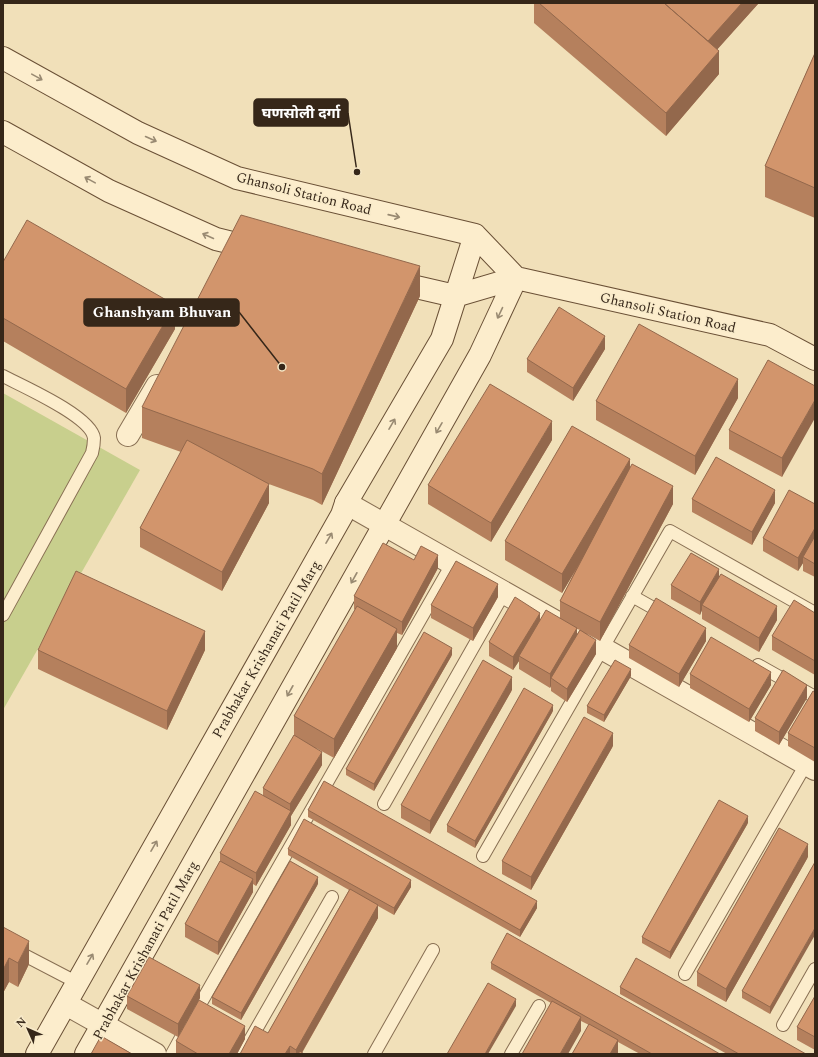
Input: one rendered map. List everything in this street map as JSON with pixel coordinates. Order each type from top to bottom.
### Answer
[{"type":"street","name":"Ghansoli Station Road","points":[[3,58],[138,133],[237,178],[475,235]]},
{"type":"street","points":[[3,132],[109,191],[216,239],[277,254]]},
{"type":"street","points":[[475,235],[516,278]]},
{"type":"street","name":"Prabhakar Krishanati Patil Marg","points":[[37,1054],[66,1004],[76,982],[342,515],[346,503],[442,339],[475,235]]},
{"type":"street","points":[[229,266],[241,245]]},
{"type":"street","name":"Ghansoli Station Road","points":[[373,277],[455,296],[516,278],[770,335],[815,359]]},
{"type":"street","name":"Prabhakar Krishanati Patil Marg","points":[[86,1054],[480,355],[516,278]]},
{"type":"street","points":[[128,435],[168,367]]},
{"type":"street","points":[[346,503],[810,766]]},
{"type":"street","points":[[66,1004],[155,1054]]},
{"type":"lane","points":[[3,376],[71,412],[85,424],[94,437],[92,453],[3,615]]},
{"type":"lane","points":[[483,856],[670,531],[815,614]]},
{"type":"lane","points":[[172,1054],[452,564]]},
{"type":"lane","points":[[384,804],[504,593]]},
{"type":"lane","points":[[632,596],[673,618]]},
{"type":"lane","points":[[747,660],[815,697]]},
{"type":"lane","points":[[685,974],[810,766]]},
{"type":"lane","points":[[242,1054],[332,897]]},
{"type":"lane","points":[[3,944],[76,982]]},
{"type":"lane","points":[[374,1054],[433,950]]},
{"type":"lane","points":[[783,1025],[815,969]]},
{"type":"lane","points":[[512,1054],[539,1006]]},
{"type":"green space","points":[[3,393],[140,470],[3,710]]},
{"type":"building","points":[[539,3],[664,3],[719,51],[666,113]]},
{"type":"building","points":[[664,3],[742,3],[708,41]]},
{"type":"building","points":[[815,53],[815,188],[765,166]]},
{"type":"building","points":[[241,215],[420,266],[322,474],[313,469],[142,407]]},
{"type":"building","points":[[27,220],[175,305],[126,389],[3,318],[3,262]]},
{"type":"building","points":[[559,307],[605,336],[573,388],[527,359]]},
{"type":"building","points":[[639,324],[738,379],[695,456],[596,401]]},
{"type":"building","points":[[768,360],[815,386],[815,400],[782,458],[729,430]]},
{"type":"building","points":[[490,384],[552,421],[491,523],[428,485]]},
{"type":"building","points":[[572,426],[630,459],[562,574],[505,541]]},
{"type":"building","points":[[187,440],[269,484],[222,572],[140,528]]},
{"type":"building","points":[[716,457],[775,490],[752,532],[692,499]]},
{"type":"building","points":[[632,464],[673,486],[600,622],[560,601]]},
{"type":"building","points":[[789,490],[815,504],[815,528],[798,558],[763,538]]},
{"type":"building","points":[[815,536],[815,564],[803,557]]},
{"type":"building","points":[[383,543],[414,560],[421,546],[438,555],[402,622],[354,596]]},
{"type":"building","points":[[691,553],[719,569],[700,602],[671,585]]},
{"type":"building","points":[[456,561],[498,584],[473,628],[431,605]]},
{"type":"building","points":[[76,571],[205,631],[167,711],[38,650]]},
{"type":"building","points":[[721,574],[777,606],[759,638],[702,605]]},
{"type":"building","points":[[515,597],[540,613],[513,657],[489,642]]},
{"type":"building","points":[[656,598],[706,628],[679,674],[629,645]]},
{"type":"building","points":[[794,600],[815,613],[815,661],[772,636]]},
{"type":"building","points":[[357,606],[397,629],[334,739],[294,716]]},
{"type":"building","points":[[546,610],[577,628],[550,674],[519,656]]},
{"type":"building","points":[[580,630],[596,640],[567,689],[551,678]]},
{"type":"building","points":[[424,632],[452,648],[374,784],[346,769]]},
{"type":"building","points":[[711,637],[771,672],[749,709],[690,674]]},
{"type":"building","points":[[483,660],[512,677],[430,821],[401,805]]},
{"type":"building","points":[[615,660],[631,669],[604,715],[587,706]]},
{"type":"building","points":[[783,670],[807,685],[779,732],[755,718]]},
{"type":"building","points":[[524,688],[553,705],[475,841],[447,825]]},
{"type":"building","points":[[813,691],[815,692],[815,748],[788,733]]},
{"type":"building","points":[[584,717],[613,733],[531,877],[502,861]]},
{"type":"building","points":[[294,735],[322,752],[290,804],[263,788]]},
{"type":"building","points":[[324,781],[537,901],[520,930],[308,810]]},
{"type":"building","points":[[255,791],[291,811],[256,873],[220,853]]},
{"type":"building","points":[[719,800],[748,816],[670,952],[642,937]]},
{"type":"building","points":[[304,819],[411,880],[394,908],[288,849]]},
{"type":"building","points":[[779,828],[808,844],[726,989],[697,972]]},
{"type":"building","points":[[220,861],[253,879],[218,942],[185,924]]},
{"type":"building","points":[[290,861],[318,877],[241,1013],[212,997]]},
{"type":"building","points":[[815,862],[815,928],[770,1007],[742,991]]},
{"type":"building","points":[[350,889],[378,905],[296,1050],[290,1046],[285,1054],[240,1054],[255,1026],[268,1033]]},
{"type":"building","points":[[3,927],[29,941],[18,963],[9,958],[3,970]]},
{"type":"building","points":[[507,933],[720,1054],[652,1054],[491,963]]},
{"type":"building","points":[[149,957],[200,985],[178,1024],[127,996]]},
{"type":"building","points":[[636,958],[806,1054],[739,1054],[620,987]]},
{"type":"building","points":[[488,983],[516,999],[485,1054],[447,1054]]},
{"type":"building","points":[[815,996],[815,1037],[797,1027]]},
{"type":"building","points":[[199,1000],[245,1026],[229,1054],[198,1054],[176,1041]]},
{"type":"building","points":[[552,1001],[581,1017],[560,1054],[522,1054]]},
{"type":"building","points":[[589,1024],[618,1040],[610,1054],[572,1054]]},
{"type":"building","points":[[101,1036],[132,1054],[91,1054]]},
{"type":"place","name":"घणसोली दर्गा","points":[[357,172]]},
{"type":"place","name":"Ghanshyam Bhuvan","points":[[282,367]]}]
